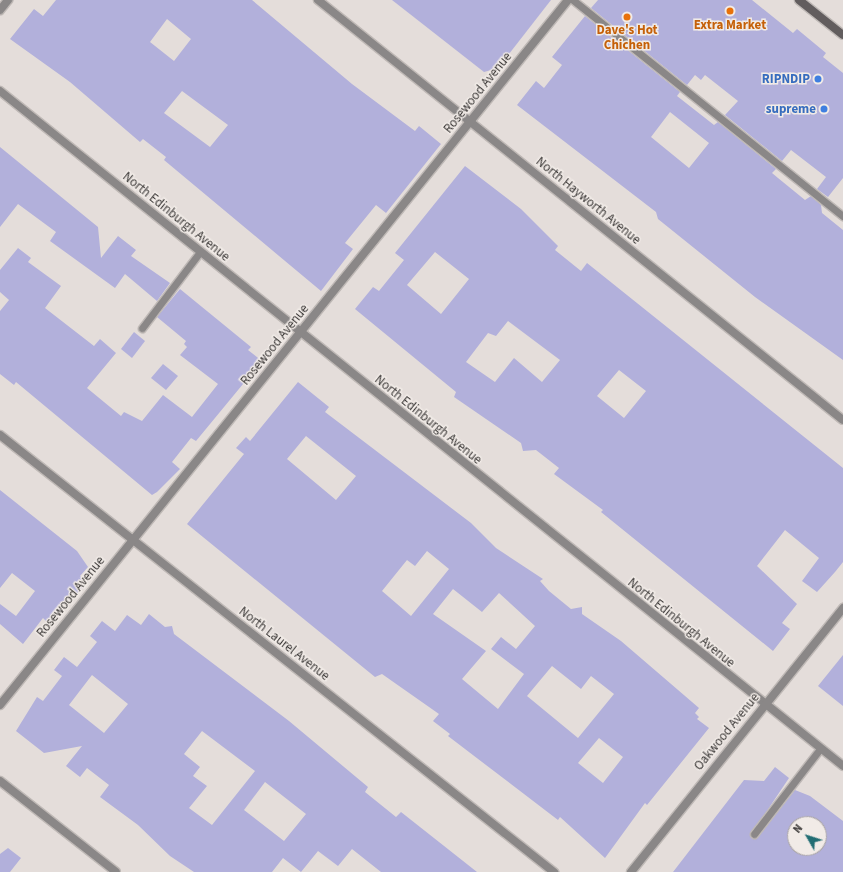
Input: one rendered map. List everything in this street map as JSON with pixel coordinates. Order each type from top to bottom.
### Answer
[{"type":"main road","points":[[800,0],[843,35]]},
{"type":"street","points":[[0,10],[8,0]]},
{"type":"street","name":"North Hayworth Avenue","points":[[318,0],[843,420]]},
{"type":"street","name":"Rosewood Avenue","points":[[0,705],[568,0]]},
{"type":"street","name":"North Edinburgh Avenue","points":[[0,91],[764,705],[843,766]]},
{"type":"street","name":"North Laurel Avenue","points":[[0,434],[132,540],[554,872]]},
{"type":"street","name":"Oakwood Avenue","points":[[631,872],[843,608]]},
{"type":"street","points":[[0,781],[116,872]]},
{"type":"lane","points":[[573,0],[843,216]]},
{"type":"lane","points":[[142,328],[200,252]]},
{"type":"lane","points":[[754,834],[820,749]]},
{"type":"building","points":[[56,0],[252,0],[352,84],[415,131],[419,126],[441,144],[386,213],[376,205],[345,243],[353,249],[321,291],[164,160],[166,157],[143,139],[140,142],[70,82],[10,39],[34,9],[43,16]],"holes":[[[167,19],[191,39],[174,61],[150,42]],[[182,91],[228,125],[210,147],[164,113]]]},
{"type":"building","points":[[392,0],[551,0],[498,68],[484,72]]},
{"type":"building","points":[[598,0],[752,0],[793,33],[797,29],[826,53],[823,57],[843,73],[843,178],[828,197],[817,189],[826,177],[791,150],[782,161],[725,115],[738,101],[705,75],[701,80],[695,75],[687,85],[591,8]]},
{"type":"building","points":[[585,16],[680,92],[677,96],[714,125],[718,122],[776,169],[772,173],[805,200],[811,196],[821,205],[822,213],[843,230],[843,360],[755,297],[658,219],[656,212],[517,105],[536,81],[544,88],[562,65],[552,57]],"holes":[[[670,112],[709,143],[689,168],[651,137]]]},
{"type":"building","points":[[0,147],[98,227],[101,258],[118,236],[136,250],[131,256],[170,283],[157,301],[125,274],[115,288],[50,241],[56,232],[18,204],[0,227]]},
{"type":"building","points":[[465,166],[521,209],[558,246],[555,250],[581,271],[587,263],[843,468],[843,562],[835,572],[817,592],[802,581],[819,558],[785,530],[757,566],[797,604],[782,623],[790,629],[773,651],[601,512],[603,510],[554,474],[559,468],[536,450],[523,451],[521,443],[454,397],[456,392],[355,309],[373,287],[379,291],[404,260],[395,253]],"holes":[[[435,252],[469,279],[441,314],[407,285]],[[508,321],[560,360],[542,382],[514,358],[495,382],[466,362],[488,333],[496,336]],[[619,370],[646,391],[624,418],[597,396]]]},
{"type":"building","points":[[18,248],[31,258],[28,262],[61,286],[45,308],[94,346],[100,339],[116,353],[87,388],[121,416],[124,412],[142,421],[163,395],[192,417],[218,384],[180,355],[187,347],[184,344],[186,341],[157,317],[180,289],[251,347],[248,350],[262,361],[196,441],[191,438],[172,462],[180,469],[157,492],[152,495],[16,382],[14,385],[0,374],[0,311],[9,300],[0,292],[0,270]]},
{"type":"building","points":[[134,332],[145,341],[132,358],[121,349]]},
{"type":"building","points":[[163,364],[178,376],[166,390],[151,378]]},
{"type":"building","points":[[298,382],[329,407],[325,412],[471,523],[496,548],[543,579],[540,581],[549,591],[571,609],[582,607],[582,614],[621,641],[699,708],[695,713],[699,717],[697,719],[709,728],[647,805],[645,803],[605,858],[560,817],[558,820],[448,736],[450,734],[433,721],[439,714],[382,674],[375,677],[187,524],[244,454],[236,448],[246,437],[250,441]],"holes":[[[306,436],[356,476],[336,500],[287,459]],[[427,551],[449,569],[411,616],[382,591],[407,560],[415,566]],[[453,589],[482,612],[499,593],[535,626],[516,649],[501,637],[491,649],[524,674],[498,709],[462,679],[486,651],[433,614]],[[552,666],[581,689],[591,676],[614,694],[578,738],[527,696]],[[599,738],[623,757],[603,783],[578,763]]]},
{"type":"building","points":[[0,490],[77,551],[88,567],[80,576],[87,581],[76,595],[72,592],[47,622],[43,618],[23,644],[0,624],[0,604],[16,616],[35,591],[12,573],[0,588]]},
{"type":"building","points":[[149,614],[165,627],[172,626],[174,634],[289,721],[368,787],[365,792],[396,817],[401,812],[477,872],[381,872],[352,849],[338,866],[318,851],[301,872],[283,858],[272,872],[194,872],[170,856],[138,825],[100,797],[109,785],[87,768],[80,777],[66,766],[82,746],[44,753],[16,731],[37,697],[43,701],[62,676],[54,670],[64,657],[77,667],[97,642],[90,636],[102,621],[115,631],[127,615],[141,625]],"holes":[[[92,675],[128,704],[104,733],[69,705]],[[202,731],[255,771],[212,825],[189,808],[207,786],[193,776],[200,767],[184,754]],[[265,782],[306,814],[284,841],[244,810]]]},
{"type":"building","points":[[843,655],[843,706],[818,686]]},
{"type":"building","points":[[775,767],[789,778],[750,836],[758,837],[795,790],[810,796],[843,821],[843,872],[673,872],[744,780],[764,781]]},
{"type":"building","points":[[8,848],[21,858],[10,872],[0,872],[0,854]]},
{"type":"place","name":"Extra Market","points":[[730,11]]},
{"type":"place","name":"Dave's Hot Chichen","points":[[627,17]]},
{"type":"place","name":"RIPNDIP","points":[[818,79]]},
{"type":"place","name":"supreme","points":[[824,109]]}]
